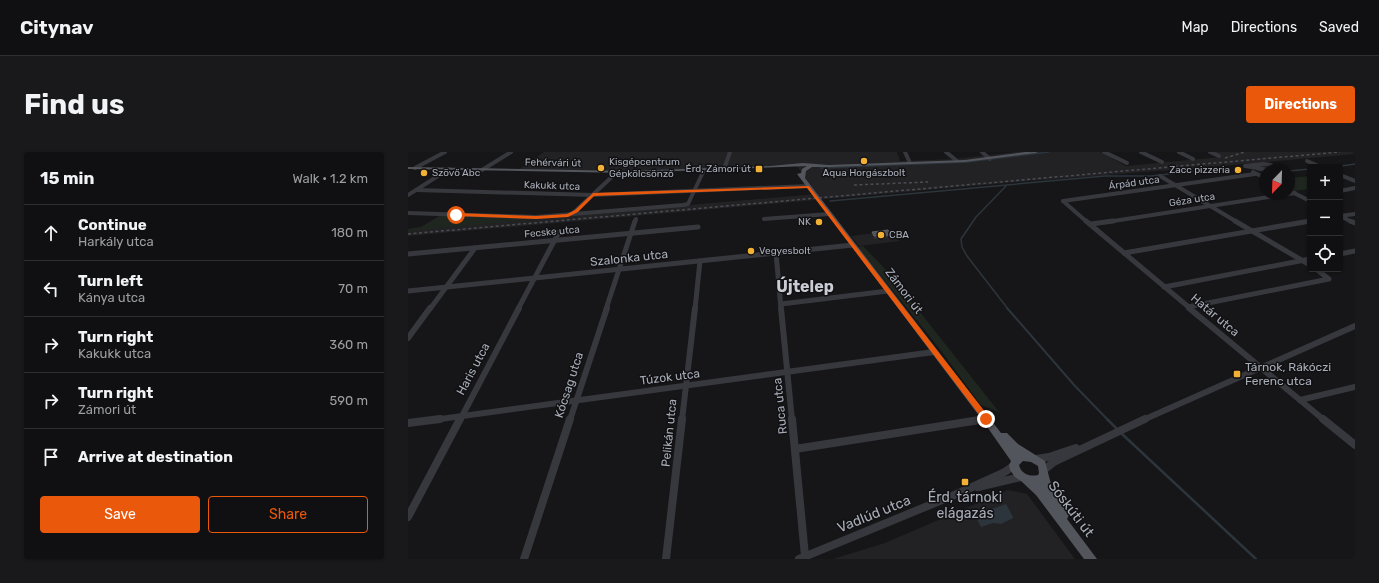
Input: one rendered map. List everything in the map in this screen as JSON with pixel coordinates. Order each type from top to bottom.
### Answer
[{"type":"main road","points":[[802,178],[808,167],[990,159],[1019,153],[1036,152]]},
{"type":"main road","name":"Zámori út","points":[[798,167],[800,176],[986,419],[1016,463]]},
{"type":"main road","name":"Fehérvári út","points":[[408,168],[616,172],[808,167]]},
{"type":"main road","name":"Zámori út","points":[[986,419],[1015,447],[1033,458]]},
{"type":"main road","points":[[1022,457],[1033,458],[1042,464],[1044,473],[1038,480],[1024,478],[1016,470],[1016,463],[1022,457]]},
{"type":"main road","name":"Sóskúti út","points":[[1044,473],[1047,490],[1092,559]]},
{"type":"main road","name":"Sóskúti út","points":[[1024,478],[1040,492],[1092,559]]},
{"type":"street","points":[[415,168],[445,152]]},
{"type":"street","points":[[482,170],[511,152]]},
{"type":"street","points":[[724,169],[730,152]]},
{"type":"street","points":[[905,152],[910,163]]},
{"type":"street","points":[[946,152],[957,161]]},
{"type":"street","points":[[982,152],[990,159]]},
{"type":"street","points":[[1104,152],[1127,163]]},
{"type":"street","points":[[1141,152],[1162,162]]},
{"type":"street","points":[[1179,152],[1193,159]]},
{"type":"street","points":[[1210,152],[1219,156]]},
{"type":"street","points":[[1307,161],[1314,164]]},
{"type":"street","points":[[1263,164],[1272,165],[1275,168],[1270,170],[1245,167],[1248,165],[1263,164]]},
{"type":"street","points":[[1245,167],[1259,176]]},
{"type":"street","points":[[408,195],[449,169]]},
{"type":"street","points":[[408,213],[536,218],[688,204],[704,170]]},
{"type":"street","points":[[571,215],[577,211],[616,172]]},
{"type":"street","name":"Árpád utca","points":[[1063,201],[1255,174]]},
{"type":"street","points":[[1160,176],[1307,264]]},
{"type":"street","points":[[1343,176],[1355,181]]},
{"type":"street","name":"Kakukk utca","points":[[416,190],[593,195],[808,186]]},
{"type":"street","points":[[1343,190],[1355,188]]},
{"type":"street","points":[[1295,193],[1308,200]]},
{"type":"street","points":[[1301,196],[1307,195]]},
{"type":"street","name":"Géza utca","points":[[1091,224],[1259,199]]},
{"type":"street","name":"Határ utca","points":[[1063,201],[1164,287],[1355,445]]},
{"type":"street","points":[[764,219],[829,214]]},
{"type":"street","points":[[1343,216],[1355,214]]},
{"type":"street","points":[[1343,217],[1355,223]]},
{"type":"street","name":"Kócsag utca","points":[[524,559],[575,400],[636,219]]},
{"type":"street","points":[[1124,253],[1307,222]]},
{"type":"street","name":"Fecske utca","points":[[408,254],[698,228]]},
{"type":"street","name":"Haris utca","points":[[408,517],[558,232]]},
{"type":"street","name":"Szalonka utca","points":[[408,291],[853,245]]},
{"type":"street","points":[[408,338],[475,248]]},
{"type":"street","points":[[1343,253],[1355,251]]},
{"type":"street","name":"Ruca utca","points":[[776,253],[795,449],[802,558]]},
{"type":"street","points":[[1164,287],[1307,260]]},
{"type":"street","name":"Pelikán utca","points":[[666,559],[700,261]]},
{"type":"street","points":[[1188,307],[1327,280],[1329,278],[1320,272]]},
{"type":"street","points":[[781,304],[888,291]]},
{"type":"street","points":[[1044,473],[1054,462],[1092,442],[1355,326]]},
{"type":"street","name":"Túzok utca","points":[[408,423],[934,352]]},
{"type":"street","points":[[1300,400],[1355,387]]},
{"type":"street","points":[[795,449],[986,419]]},
{"type":"street","points":[[1033,458],[1049,457],[1092,442]]},
{"type":"street","name":"Vadlúd utca","points":[[802,558],[1010,470],[1016,463]]},
{"type":"street","name":"Vadlúd utca","points":[[959,492],[1008,479],[1024,478]]},
{"type":"shaded area","points":[[544,152],[897,152],[900,161],[955,159],[1016,152],[1100,152],[1126,166],[1221,157],[1212,152],[1355,152],[1355,154],[408,236],[408,231],[446,226],[817,194],[796,165],[617,172],[518,170]]},
{"type":"shaded area","points":[[1307,176],[1307,189],[1295,191],[1295,177]]},
{"type":"shaded area","points":[[441,215],[538,219],[408,231],[408,229],[421,227]]},
{"type":"shaded area","points":[[891,231],[900,241],[859,246],[851,236]]},
{"type":"shaded area","points":[[863,246],[889,273],[999,412],[981,405],[939,348],[858,247]]},
{"type":"shaded area","points":[[1008,490],[1027,494],[1075,559],[833,559],[885,543]]},
{"type":"shaded area","points":[[1006,504],[1013,518],[1001,524],[993,523],[981,527],[975,515]]},
{"type":"building","points":[[888,230],[891,235],[874,236],[872,232]]},
{"type":"waterway","points":[[821,168],[967,162],[1049,152]]},
{"type":"waterway","points":[[1343,166],[1355,164]]},
{"type":"waterway","points":[[1295,170],[1307,169]]},
{"type":"waterway","points":[[830,201],[1105,176],[1151,176],[1206,170]]},
{"type":"waterway","points":[[1006,186],[976,217],[961,239],[962,247],[967,256],[1008,309]]},
{"type":"waterway","points":[[1007,308],[1075,386],[1108,420]]},
{"type":"waterway","points":[[1108,420],[1118,430]]},
{"type":"waterway","points":[[1121,433],[1256,559]]},
{"type":"railway","points":[[1225,158],[1245,152]]},
{"type":"railway","points":[[408,234],[1340,152]]},
{"type":"railway","points":[[854,185],[928,182]]},
{"type":"place","name":"Aqua Horgászbolt","points":[[864,161]]},
{"type":"place","name":"Kisgépcentrum Gépkölcsönző","points":[[601,168]]},
{"type":"place","name":"Érd, Zámori út","points":[[759,169]]},
{"type":"place","name":"Zacc pizzeria","points":[[1238,170]]},
{"type":"place","name":"Szövő Abc","points":[[424,173]]},
{"type":"place","name":"NK","points":[[819,222]]},
{"type":"place","name":"CBA","points":[[881,235]]},
{"type":"place","name":"Vegyesbolt","points":[[751,251]]},
{"type":"place","name":"Tárnok, Rákóczi Ferenc utca","points":[[1237,374]]},
{"type":"place","name":"Érd, tárnoki elágazás","points":[[965,482]]},
{"type":"district","name":"Újtelep","points":[[805,286]]},
{"type":"route","points":[[456,215],[536,218],[571,215],[593,195],[793,188],[808,186],[986,419]]}]
